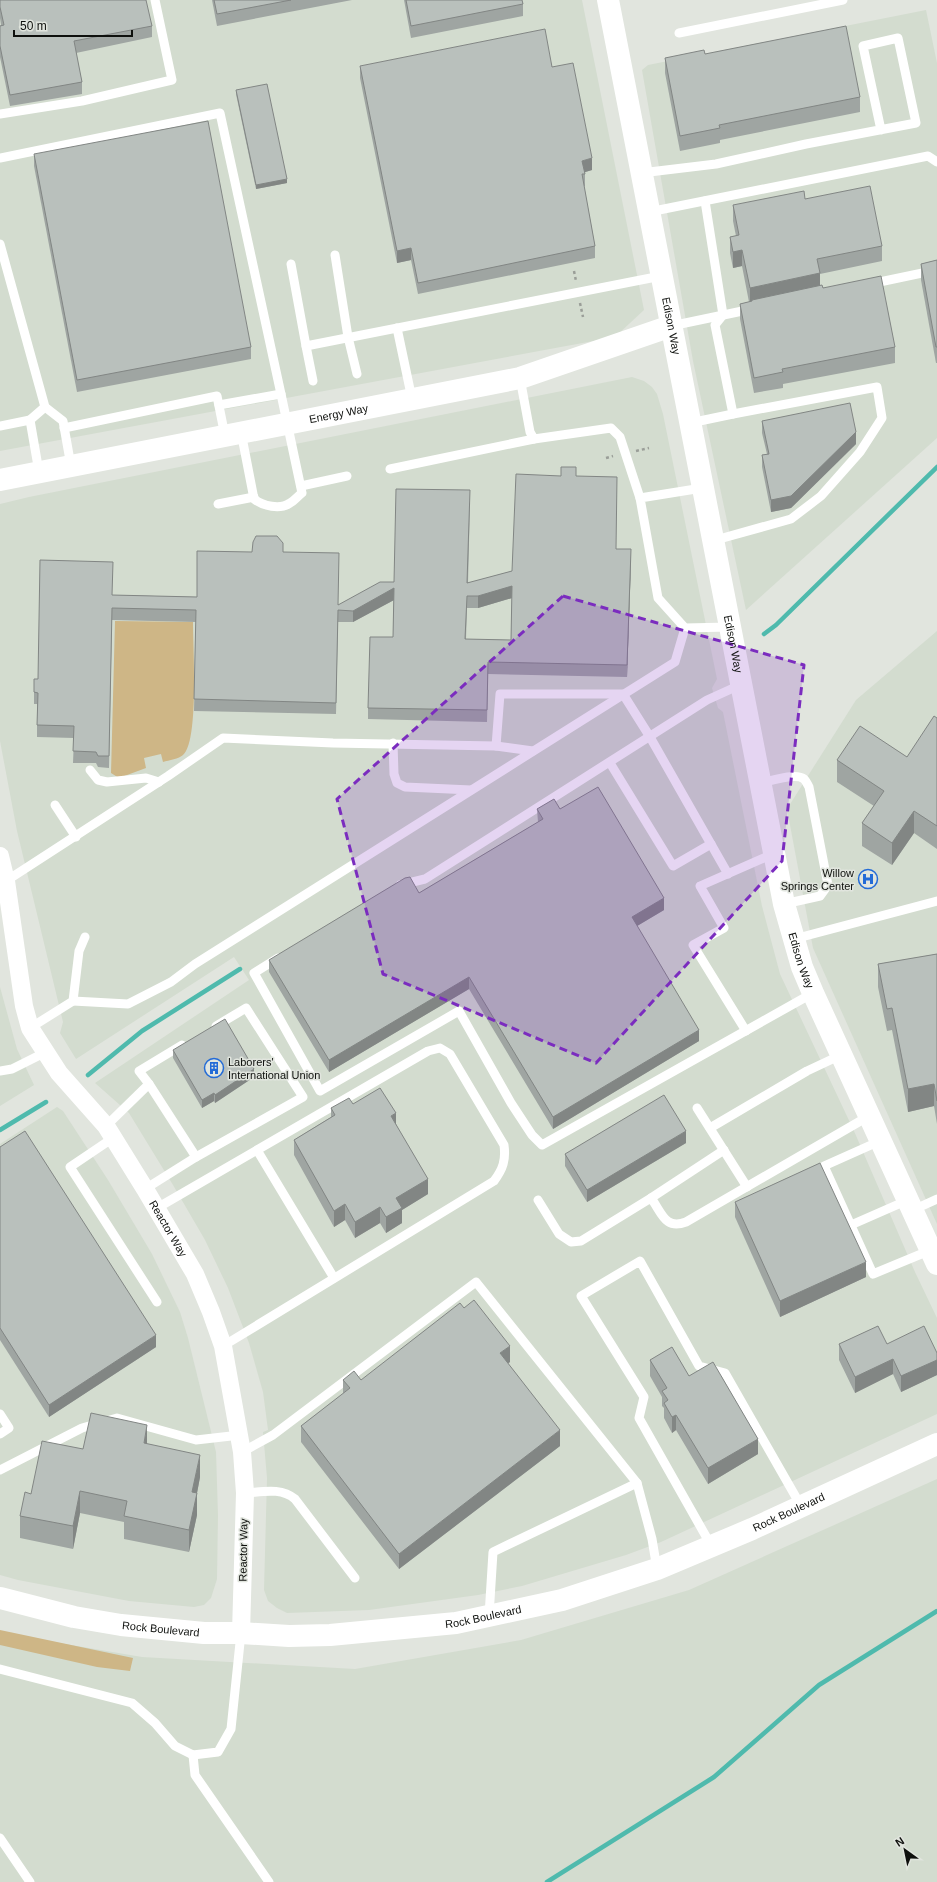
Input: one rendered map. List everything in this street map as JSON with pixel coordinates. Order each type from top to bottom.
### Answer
[{"type":"street","name":"Edison Way","points":[[608,0],[759,783],[773,854],[793,939],[813,993],[934,1257]]},
{"type":"street","name":"Energy Way","points":[[0,480],[520,378],[671,326]]},
{"type":"street","name":"Reactor Way","points":[[0,858],[6,881],[6,923],[30,1028],[59,1073],[110,1132],[146,1189],[195,1274],[223,1346],[242,1444],[245,1493],[241,1633]]},
{"type":"street","name":"Rock Boulevard","points":[[0,1598],[74,1617],[121,1625],[204,1633],[241,1633],[289,1636],[330,1635],[456,1623],[562,1600],[657,1569],[712,1547],[937,1444]]},
{"type":"lane","points":[[0,114],[82,101],[172,80],[155,0]]},
{"type":"lane","points":[[679,32],[843,0]]},
{"type":"lane","points":[[641,172],[716,164],[806,144],[881,130],[916,123],[898,38],[864,46],[881,130]]},
{"type":"lane","points":[[0,158],[220,112],[302,493],[289,504],[271,506],[259,503],[254,497],[233,434],[219,405],[217,396],[64,428]]},
{"type":"lane","points":[[649,212],[928,156],[937,162]]},
{"type":"lane","points":[[705,201],[723,315],[715,325],[732,414]]},
{"type":"lane","points":[[0,244],[45,407],[63,421],[71,466]]},
{"type":"lane","points":[[335,255],[348,337],[357,374]]},
{"type":"lane","points":[[291,264],[313,381]]},
{"type":"lane","points":[[860,286],[937,270]]},
{"type":"lane","points":[[306,346],[661,276]]},
{"type":"lane","points":[[671,326],[761,307]]},
{"type":"lane","points":[[397,328],[412,399]]},
{"type":"lane","points":[[520,378],[530,432],[534,439]]},
{"type":"lane","points":[[689,424],[732,414],[877,387],[882,418],[860,452],[821,496],[790,519],[712,541]]},
{"type":"lane","points":[[219,405],[281,394]]},
{"type":"lane","points":[[0,426],[30,420],[45,407]]},
{"type":"lane","points":[[30,420],[39,472]]},
{"type":"lane","points":[[390,469],[534,439],[611,428],[620,437],[640,498],[658,598],[685,628],[729,627]]},
{"type":"lane","points":[[301,486],[347,476]]},
{"type":"lane","points":[[640,498],[702,488]]},
{"type":"lane","points":[[218,504],[254,497]]},
{"type":"lane","points":[[30,1028],[74,1001],[128,1004],[164,985],[675,662],[685,628]]},
{"type":"lane","points":[[393,887],[425,879],[610,763],[707,700],[740,685]]},
{"type":"lane","points":[[496,746],[500,694],[623,694]]},
{"type":"lane","points":[[623,694],[650,737],[728,874]]},
{"type":"lane","points":[[6,881],[76,837],[223,738],[297,742],[496,746],[533,751]]},
{"type":"lane","points":[[393,743],[394,774],[397,783],[405,787],[471,790]]},
{"type":"lane","points":[[610,763],[673,866],[711,844]]},
{"type":"lane","points":[[90,770],[98,780],[107,782],[146,778],[159,782]]},
{"type":"lane","points":[[759,783],[790,776],[798,776],[804,778],[809,787],[828,886],[820,896],[784,904]]},
{"type":"lane","points":[[55,805],[76,837]]},
{"type":"lane","points":[[746,1031],[693,945],[724,928],[700,886],[773,854]]},
{"type":"lane","points":[[793,939],[937,901]]},
{"type":"lane","points":[[74,1001],[79,951],[85,937]]},
{"type":"lane","points":[[287,953],[254,974],[320,1091],[459,1011],[511,1103],[532,1135],[542,1145],[813,993]]},
{"type":"lane","points":[[146,1189],[196,1157],[303,1097],[246,1008],[206,1032]]},
{"type":"lane","points":[[193,1039],[139,1071],[196,1157]]},
{"type":"lane","points":[[157,1208],[428,1051],[440,1048],[450,1054],[504,1145],[506,1159],[502,1171],[494,1181],[223,1346]]},
{"type":"lane","points":[[0,1071],[12,1069],[46,1052]]},
{"type":"lane","points":[[710,1128],[807,1071],[841,1055]]},
{"type":"lane","points":[[149,1084],[110,1132],[70,1167],[157,1302]]},
{"type":"lane","points":[[697,1108],[747,1187]]},
{"type":"lane","points":[[651,1198],[668,1222],[672,1225],[678,1225],[686,1222],[870,1116]]},
{"type":"lane","points":[[881,1140],[824,1166],[873,1274],[934,1257]]},
{"type":"lane","points":[[256,1150],[334,1278]]},
{"type":"lane","points":[[538,1200],[559,1234],[571,1242],[581,1241],[651,1198],[724,1150]]},
{"type":"lane","points":[[851,1225],[910,1205],[937,1199]]},
{"type":"lane","points":[[712,1547],[639,1418],[644,1397],[581,1296],[640,1261],[700,1366],[725,1373],[801,1506]]},
{"type":"lane","points":[[0,1470],[82,1428],[117,1418],[196,1440],[242,1444],[272,1435],[476,1282],[637,1482],[652,1539],[657,1569]]},
{"type":"lane","points":[[0,1414],[9,1428],[0,1434]]},
{"type":"lane","points":[[489,1616],[493,1552],[637,1482]]},
{"type":"lane","points":[[245,1493],[280,1491],[288,1493],[295,1499],[356,1578]]},
{"type":"lane","points":[[0,1669],[132,1703],[155,1723],[176,1746],[193,1755],[218,1752],[231,1729],[241,1633]]},
{"type":"lane","points":[[193,1755],[195,1775],[269,1882]]},
{"type":"lane","points":[[0,1838],[30,1882]]},
{"type":"highlighted area","points":[[563,596],[804,665],[782,861],[596,1063],[383,974],[337,799]]},
{"type":"shaded area","points":[[0,0],[582,0],[644,310],[615,337],[0,451]]},
{"type":"shaded area","points":[[926,10],[937,63],[937,438],[746,610],[693,361],[642,70],[648,65]]},
{"type":"shaded area","points":[[632,377],[644,381],[652,387],[657,394],[663,414],[717,679],[712,688],[718,708],[723,712],[762,906],[780,974],[854,1131],[915,1272],[937,1318],[937,1414],[661,1542],[626,1555],[522,1586],[478,1595],[369,1610],[287,1613],[268,1601],[264,1590],[267,1478],[263,1432],[268,1430],[263,1392],[249,1343],[228,1288],[205,1240],[173,1185],[129,1113],[95,1083],[249,980],[234,957],[76,1059],[60,1033],[63,1022],[17,831],[0,741],[0,504]]},
{"type":"shaded area","points":[[115,621],[193,622],[194,693],[191,732],[188,747],[179,758],[163,762],[161,754],[144,758],[146,768],[119,778],[111,773]]},
{"type":"shaded area","name":"Willow Springs Center","points":[[937,631],[937,1224],[813,948],[787,809],[856,700]]},
{"type":"shaded area","points":[[0,987],[17,1049],[34,1085],[0,1106]]},
{"type":"shaded area","points":[[57,1107],[63,1111],[108,1180],[152,1254],[180,1312],[188,1338],[216,1452],[218,1516],[217,1579],[211,1598],[204,1605],[194,1607],[129,1601],[18,1580],[0,1575],[0,1144]]},
{"type":"shaded area","points":[[937,1479],[937,1882],[0,1882],[0,1633],[142,1657],[355,1669],[521,1640],[689,1590]]},
{"type":"shaded area","points":[[0,1630],[133,1658],[130,1671],[97,1667],[0,1645]]},
{"type":"building","points":[[0,0],[146,0],[152,26],[74,41],[82,82],[10,95],[0,46],[0,26],[4,25]]},
{"type":"building","points":[[214,0],[291,0],[217,14]]},
{"type":"building","points":[[406,0],[522,0],[523,4],[411,26]]},
{"type":"building","points":[[846,26],[860,97],[719,125],[720,128],[680,136],[665,58],[704,50],[705,54]]},
{"type":"building","points":[[545,29],[552,67],[573,63],[592,158],[582,161],[585,174],[582,174],[595,246],[418,283],[411,248],[397,251],[360,66]]},
{"type":"building","points":[[267,84],[287,179],[256,185],[236,90]]},
{"type":"building","points":[[208,121],[251,347],[77,380],[34,154]]},
{"type":"building","points":[[870,186],[882,246],[817,259],[820,273],[750,288],[742,250],[733,252],[730,237],[739,235],[733,205],[804,191],[805,199]]},
{"type":"building","points":[[937,260],[937,347],[936,347],[921,264]]},
{"type":"building","points":[[881,276],[895,347],[782,369],[783,372],[754,378],[740,304],[822,285],[823,288]]},
{"type":"building","points":[[850,403],[856,432],[791,496],[771,500],[762,455],[769,454],[762,421]]},
{"type":"building","points":[[561,467],[576,467],[576,476],[617,477],[616,549],[631,549],[627,665],[488,662],[487,710],[368,708],[370,637],[393,637],[394,588],[353,611],[338,610],[336,703],[194,699],[196,610],[112,608],[109,756],[98,756],[96,752],[73,751],[74,726],[37,725],[38,693],[34,692],[34,679],[38,679],[40,560],[113,562],[112,595],[197,597],[197,551],[252,552],[253,542],[256,536],[277,536],[283,543],[283,552],[339,553],[338,605],[380,582],[394,582],[396,489],[470,490],[467,583],[512,571],[516,474],[561,476]],"holes":[[[512,586],[511,640],[465,639],[467,596],[478,596]]]},
{"type":"building","points":[[934,716],[937,718],[937,826],[914,811],[892,843],[862,823],[884,791],[837,760],[860,726],[907,757]]},
{"type":"building","points":[[598,787],[664,898],[632,917],[699,1030],[553,1117],[469,977],[329,1060],[269,960],[405,878],[410,877],[419,893],[543,819],[537,809],[554,799],[560,809]]},
{"type":"building","points":[[937,954],[937,1101],[934,1084],[908,1089],[892,1008],[887,1009],[878,964]]},
{"type":"building","name":"Laborers' International Union","points":[[225,1019],[254,1069],[215,1095],[214,1093],[202,1100],[173,1050]]},
{"type":"building","points":[[380,1088],[396,1113],[391,1116],[428,1179],[396,1198],[402,1208],[386,1217],[380,1207],[355,1222],[345,1204],[334,1211],[294,1140],[335,1115],[331,1108],[349,1098],[353,1104]]},
{"type":"building","points":[[664,1095],[686,1131],[587,1190],[565,1154]]},
{"type":"building","points":[[25,1131],[156,1335],[49,1405],[0,1328],[0,1147]]},
{"type":"building","points":[[820,1163],[866,1262],[780,1301],[735,1202]]},
{"type":"building","points":[[474,1300],[510,1346],[500,1353],[560,1430],[399,1554],[301,1426],[350,1388],[343,1380],[354,1371],[361,1380],[460,1303],[464,1308]]},
{"type":"building","points":[[878,1326],[887,1344],[924,1326],[937,1353],[937,1360],[901,1376],[893,1359],[855,1377],[839,1344]]},
{"type":"building","points":[[672,1347],[689,1376],[713,1362],[758,1439],[708,1468],[676,1415],[672,1417],[664,1403],[668,1400],[662,1391],[667,1388],[650,1360]]},
{"type":"building","points":[[91,1413],[147,1425],[144,1443],[200,1455],[192,1492],[197,1493],[189,1530],[124,1516],[127,1501],[80,1491],[73,1526],[20,1516],[25,1492],[31,1494],[42,1441],[83,1449]]},
{"type":"waterway","points":[[764,634],[776,625],[937,467]]},
{"type":"waterway","points":[[88,1075],[142,1031],[240,969]]},
{"type":"waterway","points":[[0,1130],[46,1102]]},
{"type":"waterway","points":[[547,1882],[714,1777],[819,1685],[937,1611]]},
{"type":"place","name":"Willow Springs Center","points":[[868,879]]},
{"type":"place","name":"Laborers' International Union","points":[[214,1068]]}]
